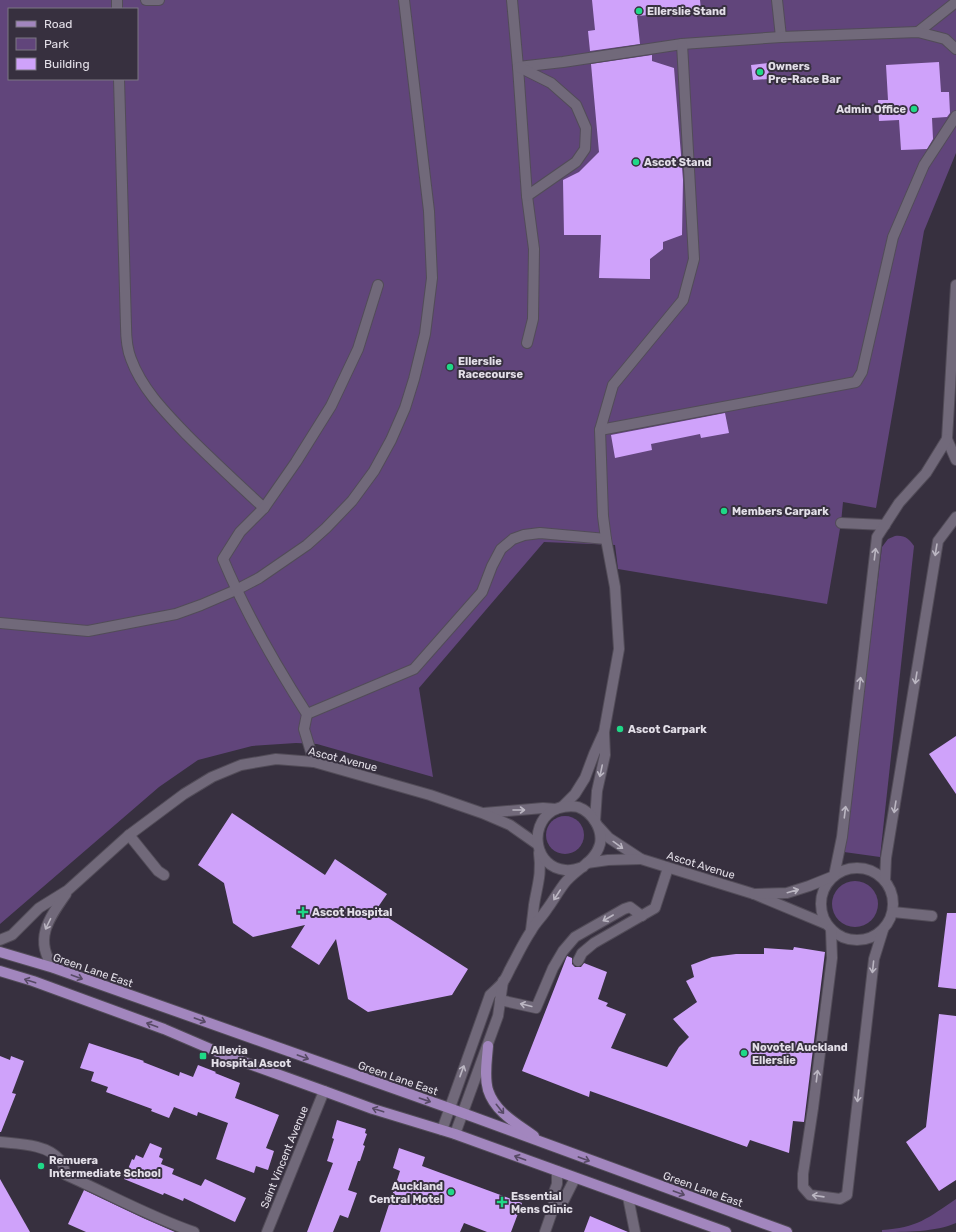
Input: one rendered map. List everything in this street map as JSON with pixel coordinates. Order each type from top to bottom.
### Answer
[{"type":"main road","name":"Green Lane East","points":[[0,952],[54,968],[449,1108],[787,1232]]},
{"type":"main road","points":[[0,971],[33,981],[164,1029],[227,1056],[373,1109],[455,1134],[726,1232]]},
{"type":"main road","points":[[488,1046],[486,1073],[488,1090],[495,1103],[506,1116],[548,1145]]},
{"type":"street","points":[[146,0],[160,0]]},
{"type":"street","points":[[0,623],[88,631],[176,614],[236,590],[259,578],[307,545],[352,501],[374,471],[391,440],[405,408],[419,361],[425,334],[432,278],[429,211],[404,0]]},
{"type":"street","points":[[512,0],[527,196],[534,248],[533,319],[527,344]]},
{"type":"street","points":[[777,0],[781,37]]},
{"type":"street","points":[[918,32],[956,2]]},
{"type":"street","points":[[518,67],[563,62],[682,44],[781,37],[918,32],[945,39],[956,50]]},
{"type":"street","points":[[596,824],[597,791],[605,755],[604,732],[619,649],[615,592],[603,516],[600,430],[613,385],[683,300],[694,259],[682,44]]},
{"type":"street","points":[[518,67],[551,83],[576,106],[586,128],[585,149],[576,162],[527,196]]},
{"type":"street","points":[[118,80],[126,326],[127,344],[131,360],[147,391],[168,416],[264,508]]},
{"type":"street","points":[[600,430],[856,382],[862,372],[893,237],[924,165],[956,116]]},
{"type":"street","points":[[314,762],[304,729],[307,714],[277,667],[236,590],[223,559],[240,532],[264,508],[296,462],[331,406],[358,350],[378,285]]},
{"type":"street","points":[[956,286],[947,438],[956,460]]},
{"type":"street","points":[[834,876],[842,837],[877,537],[899,503],[926,472],[947,438]]},
{"type":"street","points":[[885,881],[886,858],[938,541],[956,517]]},
{"type":"street","points":[[841,522],[885,525]]},
{"type":"street","points":[[307,714],[414,669],[482,592],[492,566],[501,549],[513,539],[524,535],[540,533],[606,539]]},
{"type":"street","points":[[531,930],[541,864],[538,848],[538,829],[546,815],[559,808],[575,794],[585,778],[604,732]]},
{"type":"street","name":"Ascot Avenue","points":[[0,940],[12,935],[39,908],[68,890],[129,835],[184,794],[212,777],[241,765],[276,759],[314,762],[430,795],[510,824],[538,848]]},
{"type":"street","points":[[442,1130],[490,995],[503,981],[531,930],[565,883],[593,859],[600,844],[596,824],[592,817],[578,807],[559,808]]},
{"type":"street","name":"Ascot Avenue","points":[[482,813],[559,808]]},
{"type":"street","name":"Ascot Avenue","points":[[596,824],[609,838],[641,859],[754,894],[829,927]]},
{"type":"street","points":[[129,835],[158,871],[164,875]]},
{"type":"street","points":[[538,848],[545,861],[563,870],[572,870],[585,865]]},
{"type":"street","name":"Ascot Avenue","points":[[585,865],[608,860],[641,859]]},
{"type":"street","points":[[578,961],[582,953],[594,943],[655,908],[668,868]]},
{"type":"street","points":[[829,927],[832,958],[803,1174],[803,1187],[810,1194],[840,1199],[847,1195],[874,959],[883,930],[893,912],[891,890],[885,881],[877,874],[866,869],[855,868],[844,870],[834,876],[822,893],[822,914],[829,927],[840,936],[851,940],[863,940],[874,937],[883,930]]},
{"type":"street","name":"Ascot Avenue","points":[[754,894],[787,892],[809,886],[834,876]]},
{"type":"street","name":"Ascot Avenue","points":[[54,968],[48,961],[44,936],[45,928],[68,890]]},
{"type":"street","points":[[500,1000],[536,1008],[553,968],[563,951],[575,937],[630,907],[642,916]]},
{"type":"street","points":[[893,912],[932,916]]},
{"type":"street","points":[[455,1134],[498,1016],[503,981]]},
{"type":"street","name":"Saint Vincent Avenue","points":[[267,1232],[324,1091]]},
{"type":"street","points":[[0,1142],[39,1147],[51,1152],[61,1160],[66,1175],[105,1192],[167,1223],[194,1232]]},
{"type":"street","points":[[545,1232],[554,1206],[557,1171]]},
{"type":"street","points":[[554,1206],[564,1200],[575,1178]]},
{"type":"street","points":[[628,1197],[634,1228],[645,1232]]},
{"type":"green space","name":"Ellerslie Racecourse","points":[[0,0],[956,0],[956,153],[924,231],[876,508],[843,502],[841,523],[827,604],[618,569],[615,545],[544,542],[419,688],[433,777],[317,744],[296,743],[252,746],[198,760],[159,787],[0,924]]},
{"type":"green space","points":[[895,536],[906,538],[914,546],[880,857],[844,852],[882,547],[888,539]]},
{"type":"green space","points":[[561,816],[569,816],[579,821],[583,828],[583,842],[579,849],[569,854],[561,854],[551,849],[549,846],[546,839],[546,831],[551,821],[554,819]]},
{"type":"green space","points":[[860,881],[872,887],[877,895],[877,913],[872,921],[864,926],[850,927],[838,921],[833,913],[832,899],[838,887],[846,882]]},
{"type":"green space","points":[[956,1199],[956,1223],[930,1230],[882,1232],[882,1230],[904,1227],[922,1221]]},
{"type":"building","points":[[592,0],[700,0],[701,10],[637,16],[640,44],[590,51],[588,31],[595,30]]},
{"type":"building","name":"Ascot Stand","points":[[652,55],[652,61],[674,68],[683,180],[682,235],[663,242],[663,249],[650,259],[650,279],[599,278],[601,235],[564,235],[563,180],[579,172],[599,152],[591,64]]},
{"type":"building","name":"Admin Office","points":[[939,62],[941,92],[949,92],[950,113],[947,117],[932,118],[933,139],[927,149],[901,150],[899,120],[879,121],[878,100],[888,100],[886,65]]},
{"type":"building","name":"Owners Pre-Race Bar","points":[[768,63],[769,79],[753,80],[751,65]]},
{"type":"building","points":[[725,413],[729,433],[701,438],[700,434],[651,444],[652,450],[615,458],[611,435]]},
{"type":"building","points":[[956,736],[956,794],[929,754]]},
{"type":"building","points":[[232,813],[325,875],[335,859],[387,894],[376,910],[468,969],[452,995],[368,1012],[348,999],[336,939],[319,965],[291,947],[305,925],[253,937],[233,923],[224,883],[198,865]]},
{"type":"building","points":[[947,913],[956,913],[956,989],[938,987]]},
{"type":"building","name":"Novotel Auckland Ellerslie","points":[[794,947],[825,952],[804,1122],[793,1121],[789,1153],[750,1140],[747,1147],[590,1091],[589,1097],[522,1071],[567,956],[572,958],[572,964],[575,967],[581,967],[584,963],[607,972],[598,999],[608,1003],[606,1006],[626,1014],[611,1048],[667,1067],[679,1047],[689,1037],[673,1019],[697,1002],[686,981],[694,977],[691,965],[712,957],[736,954],[764,954],[764,948],[793,950]]},
{"type":"building","points":[[939,1014],[956,1016],[956,1180],[939,1191],[906,1142],[926,1127]]},
{"type":"building","points":[[89,1043],[144,1061],[143,1062],[179,1076],[180,1072],[193,1077],[198,1065],[240,1083],[235,1098],[279,1115],[266,1148],[274,1151],[268,1170],[256,1166],[254,1173],[216,1159],[228,1123],[198,1112],[197,1116],[174,1107],[169,1118],[151,1111],[152,1109],[106,1092],[108,1087],[91,1081],[94,1072],[80,1068]]},
{"type":"building","points":[[0,1056],[10,1060],[11,1056],[24,1061],[12,1093],[16,1094],[1,1132],[0,1132]]},
{"type":"building","points":[[337,1120],[366,1129],[365,1133],[367,1134],[363,1145],[365,1146],[348,1190],[357,1193],[348,1218],[340,1215],[333,1232],[307,1232],[333,1163],[327,1161],[334,1139],[332,1138]]},
{"type":"building","points":[[150,1143],[162,1148],[159,1157],[163,1159],[161,1164],[174,1169],[172,1174],[201,1186],[205,1179],[246,1198],[235,1222],[184,1198],[183,1201],[164,1193],[163,1195],[124,1179],[132,1159],[134,1160],[136,1155],[143,1158]]},
{"type":"building","points":[[399,1148],[425,1157],[422,1166],[522,1203],[511,1232],[487,1232],[464,1223],[460,1232],[380,1232],[400,1171],[393,1168]]},
{"type":"building","points":[[0,1179],[30,1232],[0,1232]]},
{"type":"building","points":[[84,1190],[175,1232],[86,1232],[68,1224]]},
{"type":"building","points":[[590,1216],[628,1232],[584,1232]]},
{"type":"place","name":"Ellerslie Stand","points":[[639,11]]},
{"type":"place","name":"Owners Pre-Race Bar","points":[[760,72]]},
{"type":"place","name":"Admin Office","points":[[914,109]]},
{"type":"place","name":"Ascot Stand","points":[[636,162]]},
{"type":"place","name":"Ellerslie Racecourse","points":[[450,367]]},
{"type":"place","name":"Members Carpark","points":[[724,511]]},
{"type":"place","name":"Ascot Carpark","points":[[620,729]]},
{"type":"place","name":"Ascot Hospital","points":[[303,912]]},
{"type":"place","name":"Novotel Auckland Ellerslie","points":[[744,1053]]},
{"type":"place","name":"Allevia Hospital Ascot","points":[[203,1056]]},
{"type":"place","name":"Remuera Intermediate School","points":[[41,1166]]},
{"type":"place","name":"Auckland Central Motel","points":[[451,1192]]},
{"type":"place","name":"Essential Mens Clinic","points":[[502,1202]]}]
